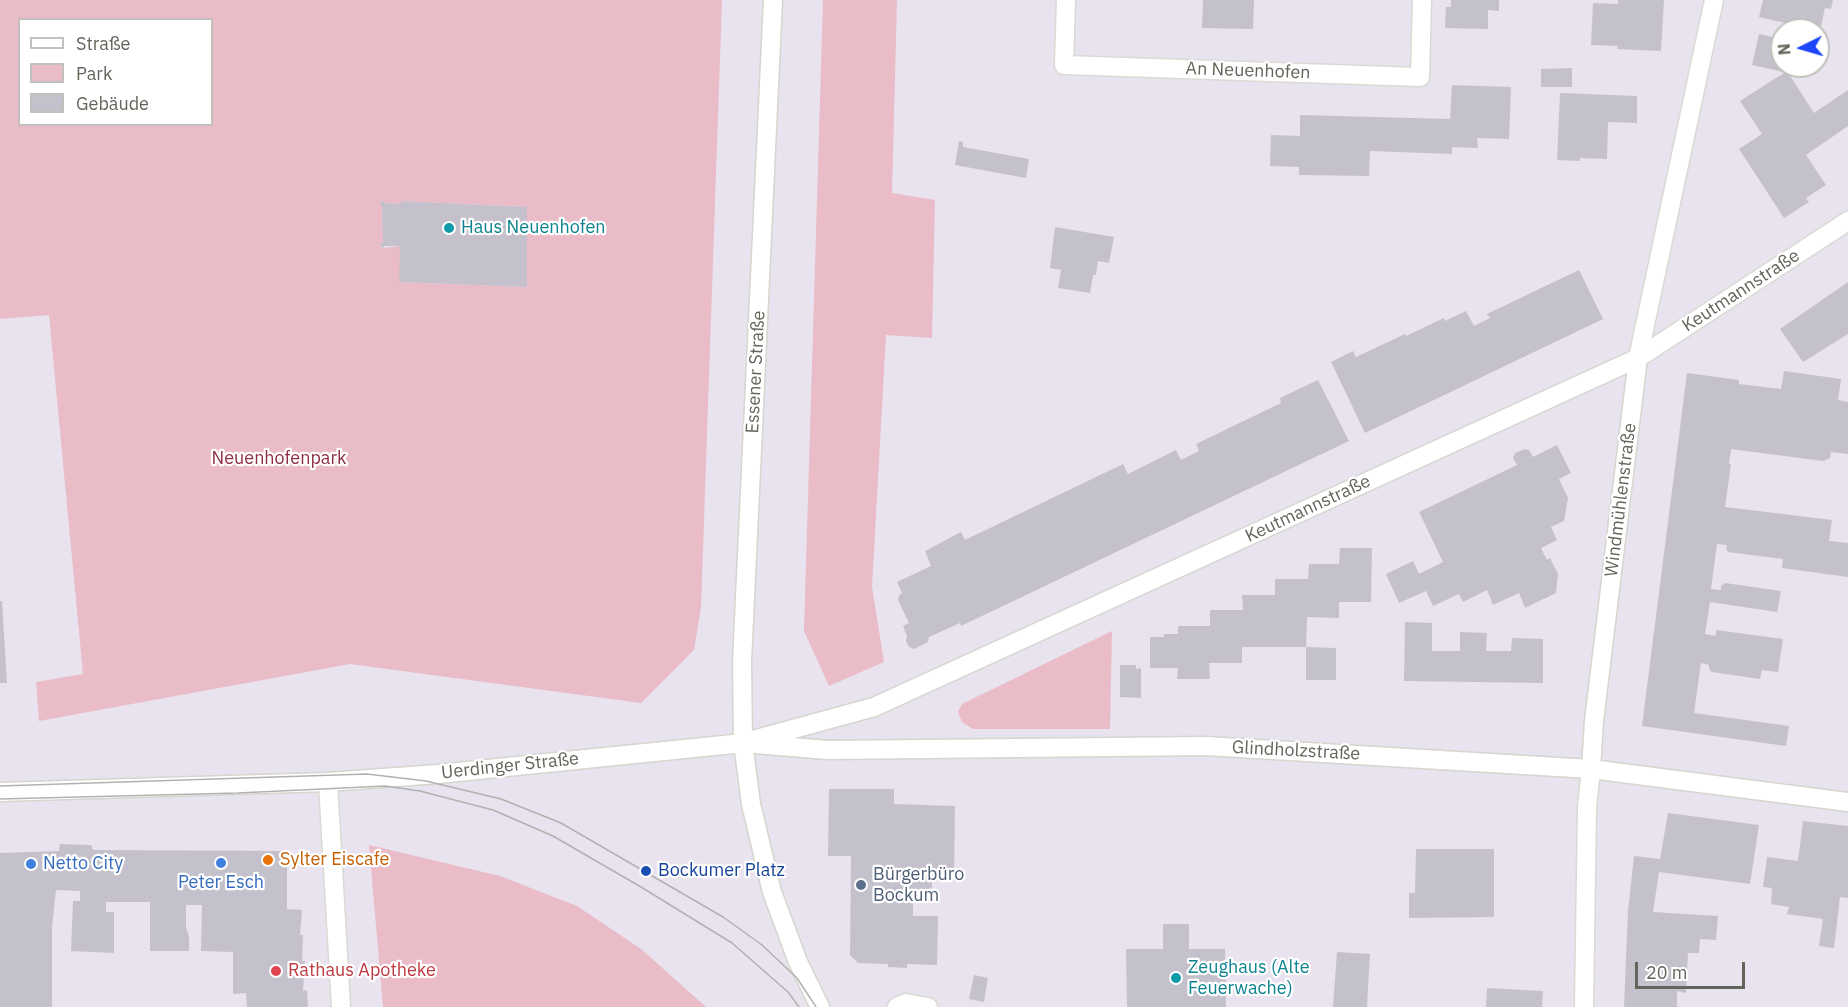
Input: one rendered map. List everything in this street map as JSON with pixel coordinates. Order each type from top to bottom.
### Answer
[{"type":"street","name":"Essener Straße","points":[[743,743],[742,662],[773,0]]},
{"type":"street","name":"An Neuenhofen","points":[[1066,0],[1064,65],[1420,77],[1422,0]]},
{"type":"street","name":"Windmühlenstraße","points":[[1584,1007],[1587,807],[1594,721],[1638,358],[1714,0]]},
{"type":"street","name":"Keutmannstraße","points":[[743,743],[874,707],[1638,358],[1848,221]]},
{"type":"street","name":"Glindholzstraße","points":[[743,743],[828,750],[1206,746],[1591,768],[1848,802]]},
{"type":"street","name":"Uerdinger Straße","points":[[0,792],[328,782],[438,774],[743,743]]},
{"type":"street","points":[[743,743],[751,804],[772,892],[798,962],[820,1007]]},
{"type":"street","points":[[328,782],[341,1007]]},
{"type":"street","points":[[897,1007],[906,1003],[928,1007]]},
{"type":"green space","name":"Neuenhofenpark","points":[[0,0],[722,0],[701,607],[694,650],[641,703],[350,664],[39,721],[36,682],[83,674],[49,315],[0,319]],"holes":[[[382,200],[385,203],[401,204],[401,201],[527,207],[527,287],[400,282],[400,246],[382,248],[380,245],[383,242],[380,203]]]},
{"type":"green space","points":[[823,0],[897,0],[892,193],[935,200],[932,338],[886,335],[872,587],[884,662],[829,686],[804,631]]},
{"type":"green space","points":[[1112,631],[1110,729],[973,729],[962,722],[958,712],[962,704]]},
{"type":"green space","points":[[369,845],[500,876],[577,906],[641,949],[706,1007],[383,1007]]},
{"type":"building","points":[[1203,0],[1254,0],[1253,29],[1202,28]]},
{"type":"building","points":[[1451,0],[1499,0],[1499,11],[1488,10],[1488,29],[1445,28],[1446,7],[1451,7]]},
{"type":"building","points":[[1618,0],[1664,0],[1661,51],[1591,45],[1593,3],[1618,4]]},
{"type":"building","points":[[1763,0],[1833,0],[1831,9],[1825,8],[1823,18],[1770,20],[1759,17]]},
{"type":"building","points":[[1759,34],[1770,36],[1770,69],[1752,65]]},
{"type":"building","points":[[1572,68],[1572,87],[1541,87],[1541,69]]},
{"type":"building","points":[[1776,78],[1792,78],[1814,113],[1848,90],[1848,126],[1806,155],[1826,185],[1806,198],[1809,202],[1784,218],[1739,149],[1762,134],[1740,101]]},
{"type":"building","points":[[1452,85],[1511,87],[1509,139],[1477,138],[1478,148],[1452,147],[1452,154],[1370,151],[1369,176],[1299,175],[1299,167],[1270,166],[1271,135],[1300,136],[1300,115],[1450,119]]},
{"type":"building","points":[[1560,93],[1637,96],[1637,123],[1608,122],[1607,159],[1557,160]]},
{"type":"building","points":[[959,141],[963,142],[963,147],[1029,159],[1026,178],[955,165]]},
{"type":"building","points":[[382,200],[385,203],[401,204],[401,201],[527,207],[527,287],[399,282],[400,246],[382,248],[380,244],[383,242],[380,203]]},
{"type":"building","points":[[1055,227],[1114,237],[1109,263],[1098,261],[1090,293],[1058,288],[1061,270],[1050,268]]},
{"type":"building","points":[[1579,270],[1603,319],[1365,433],[1331,362],[1353,351],[1356,357],[1405,334],[1406,336],[1444,318],[1445,321],[1466,311],[1474,326],[1490,318],[1487,314]]},
{"type":"building","points":[[1848,282],[1848,334],[1803,362],[1780,329]]},
{"type":"building","points":[[1784,371],[1841,379],[1838,400],[1848,402],[1848,454],[1831,452],[1830,458],[1823,461],[1731,449],[1725,507],[1832,520],[1829,541],[1848,543],[1848,577],[1782,568],[1783,559],[1728,552],[1727,545],[1717,544],[1711,589],[1721,590],[1721,586],[1725,583],[1781,591],[1777,612],[1710,602],[1705,634],[1716,636],[1716,630],[1783,639],[1778,672],[1762,670],[1760,679],[1712,672],[1709,665],[1701,663],[1694,713],[1789,726],[1786,746],[1642,726],[1687,373],[1739,380],[1739,384],[1781,389]]},
{"type":"building","points":[[1318,380],[1349,441],[961,626],[960,623],[929,637],[928,642],[914,649],[909,647],[903,626],[909,623],[898,600],[902,593],[897,582],[931,566],[925,551],[961,532],[965,540],[1123,464],[1128,474],[1176,450],[1181,460],[1199,451],[1196,444],[1281,403],[1280,398]]},
{"type":"building","points":[[1557,445],[1571,473],[1559,479],[1568,498],[1564,521],[1551,527],[1557,540],[1541,548],[1547,560],[1550,558],[1558,574],[1556,593],[1525,608],[1519,593],[1493,605],[1487,590],[1463,602],[1459,594],[1433,606],[1426,591],[1399,603],[1386,574],[1413,561],[1419,574],[1443,562],[1419,512],[1517,465],[1513,458],[1515,453],[1525,449],[1529,450],[1533,457]]},
{"type":"building","points":[[1340,548],[1372,548],[1371,602],[1339,602],[1339,618],[1307,617],[1306,647],[1242,647],[1242,663],[1209,663],[1210,679],[1177,679],[1178,668],[1150,668],[1150,637],[1178,634],[1178,626],[1210,626],[1210,610],[1243,610],[1242,595],[1275,595],[1275,579],[1308,579],[1309,564],[1339,564]]},
{"type":"building","points":[[0,601],[2,601],[7,683],[0,683]]},
{"type":"building","points":[[1405,622],[1432,623],[1432,651],[1460,651],[1460,632],[1487,633],[1486,651],[1511,651],[1512,638],[1543,639],[1543,683],[1404,681]]},
{"type":"building","points":[[1306,647],[1336,648],[1336,680],[1306,680]]},
{"type":"building","points":[[1120,665],[1136,665],[1136,669],[1141,668],[1141,698],[1120,697]]},
{"type":"building","points":[[829,789],[894,789],[894,804],[955,806],[954,877],[932,876],[932,887],[924,895],[913,895],[913,916],[938,916],[937,965],[907,964],[907,968],[888,967],[888,964],[858,963],[850,955],[851,856],[828,856]]},
{"type":"building","points":[[1668,813],[1759,825],[1750,884],[1659,872],[1653,912],[1718,916],[1716,940],[1700,939],[1699,953],[1688,953],[1686,993],[1677,991],[1677,1007],[1624,1007],[1628,911],[1634,856],[1660,859]]},
{"type":"building","points":[[1803,821],[1848,826],[1848,898],[1840,897],[1834,948],[1819,946],[1823,919],[1787,914],[1789,907],[1771,904],[1772,888],[1763,887],[1767,857],[1798,861]]},
{"type":"building","points":[[60,844],[91,845],[93,850],[287,851],[287,909],[302,910],[300,935],[303,935],[302,961],[305,961],[303,991],[307,990],[308,1007],[247,1007],[246,993],[233,994],[233,952],[201,951],[202,905],[186,905],[189,951],[150,951],[150,902],[106,902],[106,912],[114,912],[114,953],[71,951],[73,901],[80,901],[80,891],[56,890],[52,927],[52,1007],[0,1007],[0,853],[59,851]]},
{"type":"building","points":[[1416,849],[1494,849],[1494,917],[1409,918],[1409,893],[1415,893]]},
{"type":"building","name":"Zeughaus (Alte Feuerwache)","points":[[1163,924],[1189,924],[1189,949],[1225,949],[1226,1007],[1127,1007],[1126,949],[1163,949]]},
{"type":"building","points":[[1337,952],[1370,954],[1367,1007],[1333,1007]]},
{"type":"building","points":[[974,975],[988,978],[984,1002],[969,999]]},
{"type":"building","points":[[1487,988],[1543,991],[1542,1007],[1486,1007]]},
{"type":"tram line","points":[[0,786],[367,774],[426,781],[501,799],[561,823],[723,917],[762,945],[797,978],[816,1007]]},
{"type":"tram line","points":[[0,799],[238,793],[385,786],[420,791],[493,810],[553,836],[732,943],[788,992],[799,1007]]},
{"type":"place","name":"Haus Neuenhofen","points":[[449,228]]},
{"type":"place","name":"Sylter Eiscafe","points":[[268,860]]},
{"type":"place","name":"Peter Esch","points":[[221,863]]},
{"type":"place","name":"Netto City","points":[[31,864]]},
{"type":"place","name":"Bockumer Platz","points":[[646,871]]},
{"type":"place","name":"Bürgerbüro Bockum","points":[[861,885]]},
{"type":"place","name":"Rathaus Apotheke","points":[[276,971]]},
{"type":"place","name":"Zeughaus (Alte Feuerwache)","points":[[1176,978]]}]
